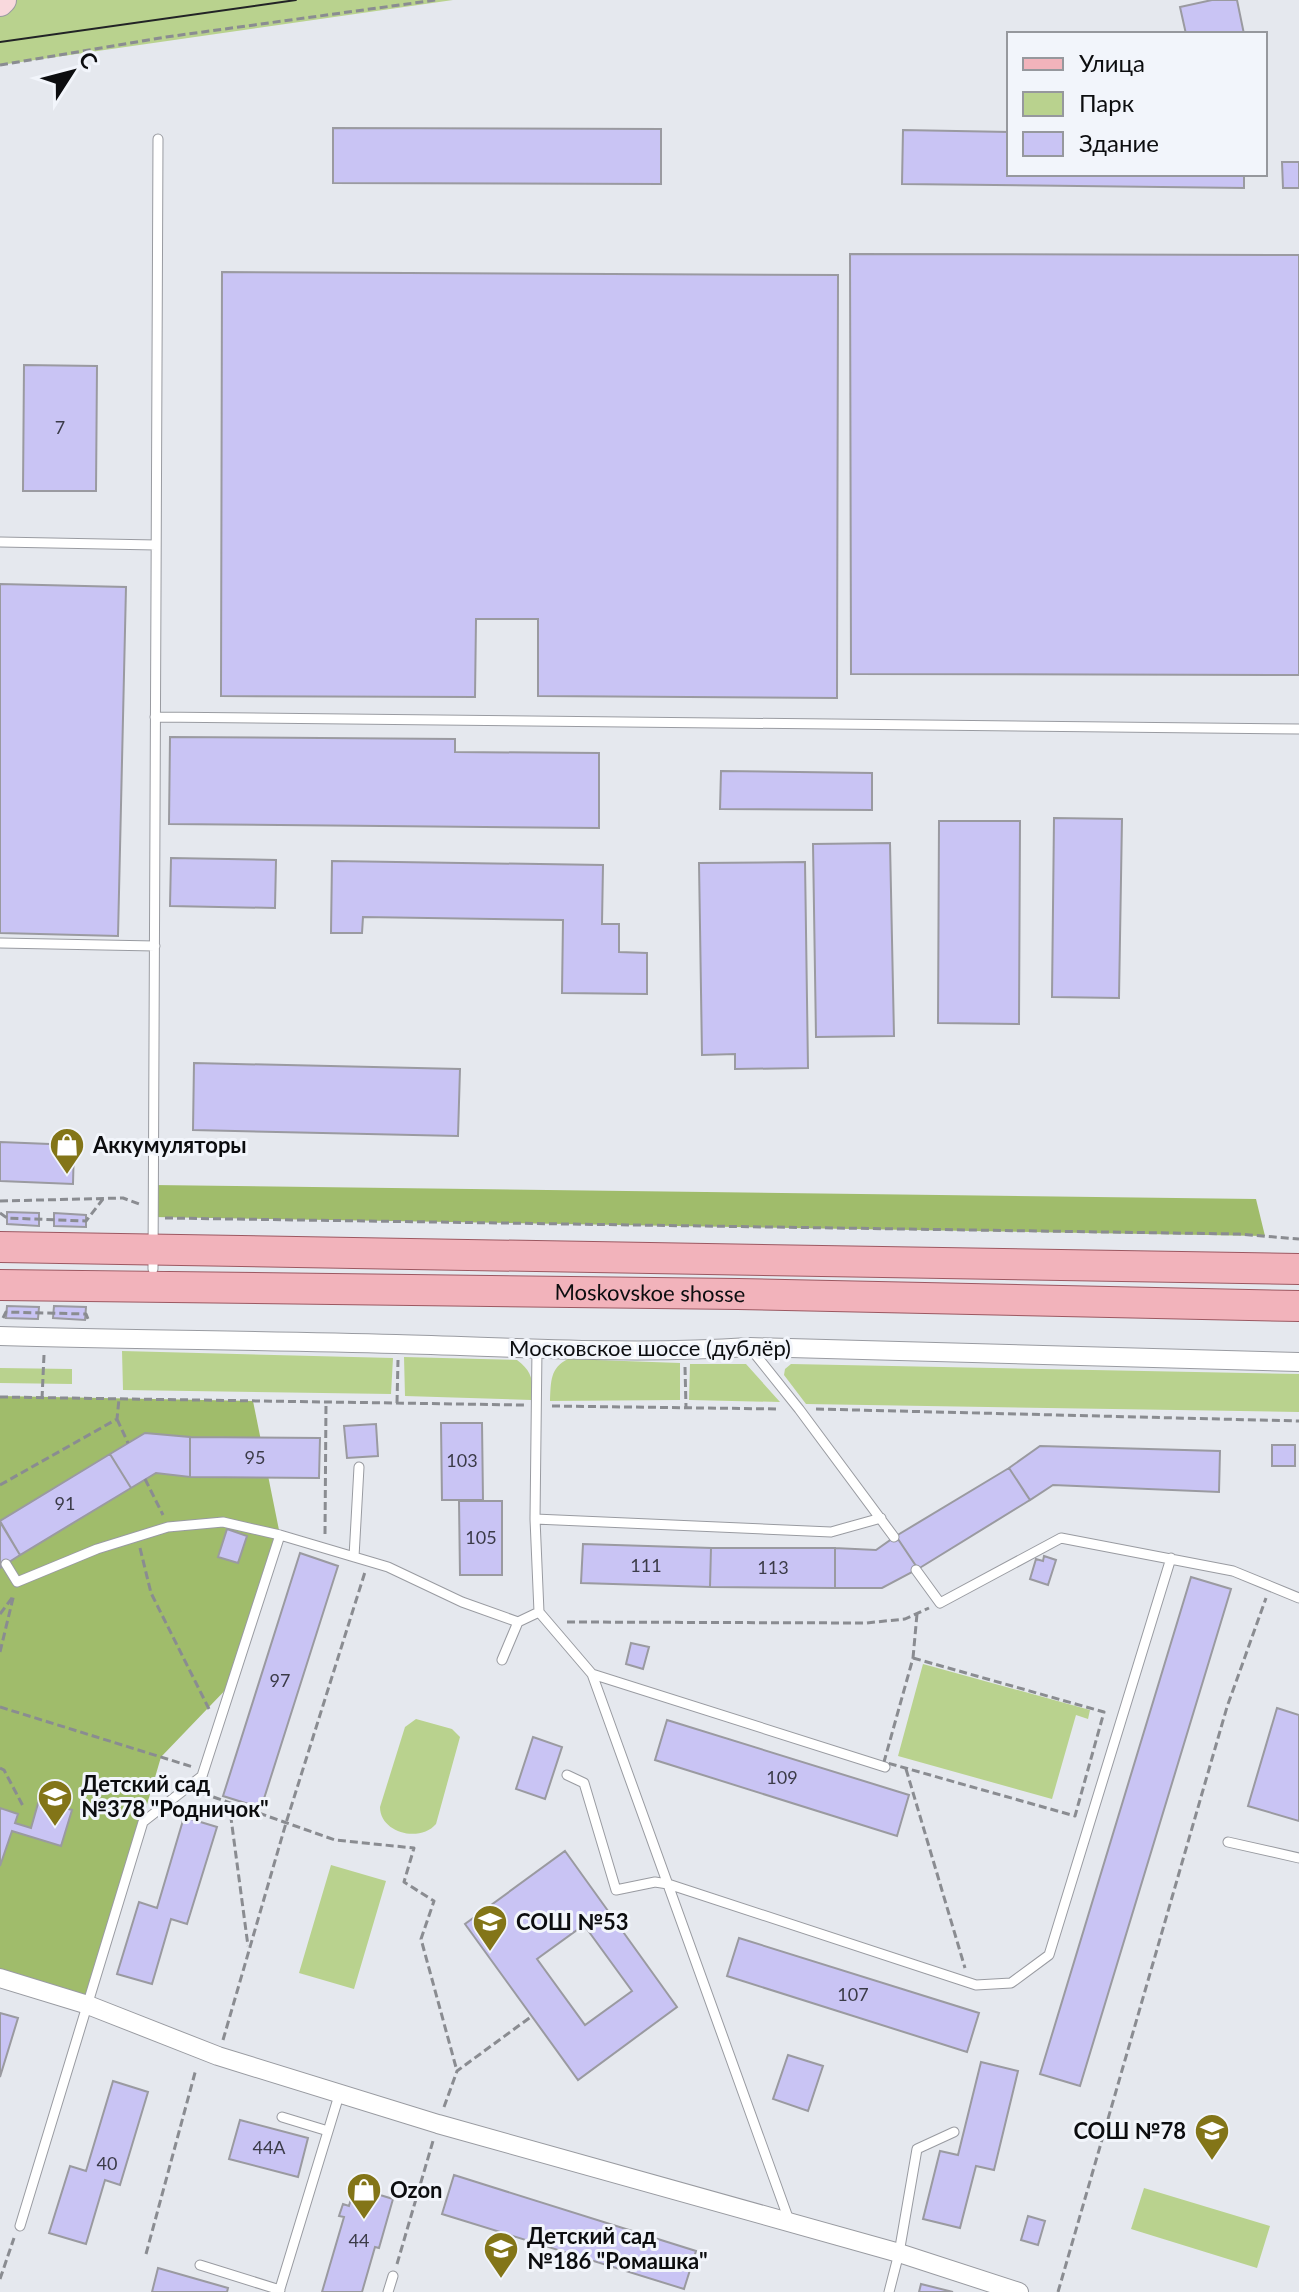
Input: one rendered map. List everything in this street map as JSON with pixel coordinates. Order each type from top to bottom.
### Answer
[{"type":"main road","name":"Moskovskoe shosse","points":[[0,1247],[153,1259],[1299,1289]]},
{"type":"main road","name":"Moskovskoe shosse","points":[[0,1266],[153,1259],[1299,1269]]},
{"type":"main road","name":"Moskovskoe shosse","points":[[3,1298],[753,1294],[1299,1306]]},
{"type":"street","name":"Московское шоссе (дублёр)","points":[[0,1336],[537,1349],[685,1351],[749,1347],[1299,1362]]},
{"type":"street","points":[[0,1978],[88,2005],[210,2053],[438,2124],[899,2253],[1019,2292]]},
{"type":"lane","points":[[153,1259],[158,139]]},
{"type":"lane","points":[[0,542],[156,545]]},
{"type":"lane","points":[[155,717],[1299,729]]},
{"type":"lane","points":[[0,943],[155,946]]},
{"type":"lane","points":[[749,1347],[894,1537]]},
{"type":"lane","points":[[537,1349],[535,1519],[539,1612],[592,1674],[790,2223]]},
{"type":"lane","points":[[354,1557],[359,1467]]},
{"type":"lane","points":[[535,1519],[831,1532],[881,1518]]},
{"type":"lane","points":[[6,1564],[17,1582],[137,1536],[168,1527],[223,1522],[280,1535],[388,1567],[462,1602],[518,1622]]},
{"type":"lane","points":[[20,2226],[143,1822],[202,1776],[280,1535]]},
{"type":"lane","points":[[916,1570],[940,1603],[1061,1538],[1233,1571],[1299,1598]]},
{"type":"lane","points":[[567,1775],[584,1783],[616,1890],[655,1882],[668,1884],[970,1983],[1011,1983],[1049,1955],[1171,1558]]},
{"type":"lane","points":[[502,1660],[518,1622],[539,1612]]},
{"type":"lane","points":[[592,1674],[885,1767]]},
{"type":"lane","points":[[1228,1842],[1299,1858]]},
{"type":"lane","points":[[200,2265],[279,2291],[340,2092]]},
{"type":"lane","points":[[282,2117],[328,2131]]},
{"type":"lane","points":[[889,2292],[917,2149],[954,2132]]},
{"type":"lane","points":[[388,2292],[393,2276]]},
{"type":"path","points":[[0,65],[166,37],[436,0]]},
{"type":"path","points":[[0,1201],[123,1198],[138,1203],[153,1217],[1223,1234],[1299,1239]]},
{"type":"path","points":[[0,1213],[7,1218],[86,1221],[103,1199]]},
{"type":"path","points":[[3,1298],[86,1314]]},
{"type":"path","points":[[42,1399],[45,1337]]},
{"type":"path","points":[[397,1403],[398,1344]]},
{"type":"path","points":[[685,1351],[686,1407]]},
{"type":"path","points":[[0,1397],[799,1409],[1299,1421]]},
{"type":"path","points":[[119,1399],[117,1419],[128,1443]]},
{"type":"path","points":[[325,1548],[326,1402]]},
{"type":"path","points":[[0,1485],[117,1419]]},
{"type":"path","points":[[145,1479],[168,1527]]},
{"type":"path","points":[[137,1536],[151,1593],[218,1727]]},
{"type":"path","points":[[146,2254],[210,2053],[248,1951],[369,1561]]},
{"type":"path","points":[[0,1652],[17,1582]]},
{"type":"path","points":[[1058,2292],[1227,1707],[1270,1586]]},
{"type":"path","points":[[0,1614],[14,1596]]},
{"type":"path","points":[[548,1622],[866,1623],[905,1619],[940,1603]]},
{"type":"path","points":[[913,1658],[1104,1712],[1075,1816],[884,1762],[913,1658],[917,1613]]},
{"type":"path","points":[[0,1707],[204,1770]]},
{"type":"path","points":[[0,1768],[23,1806]]},
{"type":"path","points":[[906,1769],[970,1983]]},
{"type":"path","points":[[187,1788],[335,1840],[414,1848],[404,1882],[434,1901],[421,1939],[457,2071]]},
{"type":"path","points":[[229,1803],[248,1951]]},
{"type":"path","points":[[393,2276],[457,2071],[532,2016]]},
{"type":"path","points":[[0,2279],[9,2248],[20,2226]]},
{"type":"green space","points":[[0,0],[453,0],[0,65]]},
{"type":"green space","points":[[153,1185],[1256,1199],[1265,1236],[153,1217]]},
{"type":"green space","points":[[122,1351],[393,1358],[391,1394],[123,1390]]},
{"type":"green space","points":[[404,1357],[517,1360],[531,1377],[532,1400],[405,1396]]},
{"type":"green space","points":[[568,1359],[680,1363],[680,1400],[550,1401],[555,1371]]},
{"type":"green space","points":[[690,1364],[746,1364],[780,1402],[689,1400]]},
{"type":"green space","points":[[791,1364],[1299,1374],[1299,1412],[806,1404],[784,1375]]},
{"type":"green space","points":[[0,1368],[72,1369],[72,1384],[0,1383]]},
{"type":"green space","points":[[0,1396],[253,1401],[280,1535],[233,1682],[161,1757],[88,2005],[0,1979]]},
{"type":"green space","points":[[923,1664],[1090,1710],[1088,1719],[1076,1715],[1052,1799],[898,1756]]},
{"type":"green space","points":[[416,1719],[452,1729],[460,1737],[436,1824],[429,1830],[411,1834],[386,1823],[380,1807],[405,1727]]},
{"type":"green space","points":[[331,1865],[386,1881],[354,1989],[299,1973]]},
{"type":"green space","points":[[1144,2188],[1270,2226],[1257,2268],[1131,2229]]},
{"type":"building","points":[[1212,0],[1237,0],[1244,32],[1186,32],[1180,7]]},
{"type":"building","points":[[333,128],[661,129],[661,184],[333,183]]},
{"type":"building","points":[[903,130],[1007,132],[1007,176],[1244,176],[1244,188],[902,184]]},
{"type":"building","points":[[1282,162],[1299,162],[1299,188],[1283,188]]},
{"type":"building","points":[[850,254],[1299,255],[1299,675],[851,674]]},
{"type":"building","points":[[222,272],[838,275],[837,698],[538,696],[538,619],[476,619],[475,697],[221,696]]},
{"type":"building","points":[[24,365],[97,366],[96,491],[23,491]]},
{"type":"building","points":[[0,584],[126,587],[118,936],[0,933]]},
{"type":"building","points":[[170,737],[455,739],[455,752],[599,753],[599,828],[169,824]]},
{"type":"building","points":[[721,771],[872,773],[872,810],[720,809]]},
{"type":"building","points":[[1054,818],[1122,819],[1119,998],[1052,997]]},
{"type":"building","points":[[939,821],[1020,821],[1019,1024],[938,1023]]},
{"type":"building","points":[[890,843],[894,1036],[816,1037],[813,844]]},
{"type":"building","points":[[171,858],[276,860],[275,908],[170,906]]},
{"type":"building","points":[[332,861],[603,865],[602,924],[619,924],[619,952],[647,953],[647,994],[562,993],[563,920],[363,917],[362,933],[331,933]]},
{"type":"building","points":[[805,862],[808,1068],[735,1069],[735,1054],[702,1055],[699,863]]},
{"type":"building","points":[[194,1063],[460,1069],[458,1136],[193,1130]]},
{"type":"building","points":[[0,1142],[74,1145],[73,1184],[0,1181]]},
{"type":"building","points":[[7,1212],[39,1213],[39,1226],[7,1224]]},
{"type":"building","points":[[54,1213],[86,1215],[86,1227],[54,1226]]},
{"type":"building","points":[[7,1306],[39,1307],[38,1319],[6,1318]]},
{"type":"building","points":[[54,1306],[86,1307],[85,1320],[53,1318]]},
{"type":"building","points":[[441,1423],[482,1423],[483,1500],[442,1500]]},
{"type":"building","points":[[376,1424],[378,1456],[347,1458],[344,1426]]},
{"type":"building","points":[[145,1433],[190,1437],[190,1477],[156,1473],[131,1488],[110,1454]]},
{"type":"building","points":[[190,1437],[320,1438],[319,1478],[190,1477]]},
{"type":"building","points":[[1272,1445],[1295,1445],[1295,1466],[1272,1466]]},
{"type":"building","points":[[1040,1446],[1220,1451],[1219,1492],[1053,1485],[1030,1500],[1009,1468]]},
{"type":"building","points":[[110,1454],[131,1488],[20,1555],[0,1521]]},
{"type":"building","points":[[1009,1468],[1030,1500],[918,1569],[896,1536]]},
{"type":"building","points":[[459,1501],[502,1501],[502,1575],[460,1575]]},
{"type":"building","points":[[0,1522],[20,1555],[0,1568]]},
{"type":"building","points":[[227,1529],[247,1536],[238,1563],[218,1557]]},
{"type":"building","points":[[896,1536],[918,1569],[882,1588],[835,1588],[835,1548],[876,1550]]},
{"type":"building","points":[[583,1544],[711,1548],[710,1587],[581,1583]]},
{"type":"building","points":[[711,1548],[835,1548],[835,1588],[710,1587]]},
{"type":"building","points":[[300,1553],[338,1566],[261,1808],[223,1796]]},
{"type":"building","points":[[1044,1556],[1056,1560],[1048,1585],[1030,1579],[1036,1559],[1043,1561]]},
{"type":"building","points":[[1191,1577],[1231,1589],[1080,2086],[1040,2074]]},
{"type":"building","points":[[631,1643],[649,1647],[643,1669],[626,1664]]},
{"type":"building","points":[[1277,1708],[1299,1715],[1299,1821],[1248,1806]]},
{"type":"building","points":[[667,1720],[909,1795],[897,1836],[655,1760]]},
{"type":"building","points":[[533,1737],[562,1747],[545,1799],[516,1789]]},
{"type":"building","points":[[39,1800],[72,1810],[61,1846],[12,1831],[0,1866],[0,1808],[18,1814],[15,1823],[31,1828]]},
{"type":"building","points":[[184,1817],[217,1827],[187,1924],[171,1919],[152,1984],[117,1974],[139,1902],[157,1908]]},
{"type":"building","points":[[565,1851],[677,2007],[578,2080],[465,1924]],"holes":[[[584,1925],[632,1991],[585,2025],[537,1959]]]},
{"type":"building","points":[[739,1938],[979,2013],[967,2052],[727,1976]]},
{"type":"building","points":[[0,2013],[18,2018],[0,2077]]},
{"type":"building","points":[[788,2055],[823,2066],[808,2111],[773,2099]]},
{"type":"building","points":[[981,2062],[1018,2071],[994,2170],[976,2166],[960,2228],[923,2219],[940,2151],[958,2155]]},
{"type":"building","points":[[113,2081],[148,2092],[120,2185],[105,2180],[86,2244],[49,2233],[70,2166],[86,2171]]},
{"type":"building","points":[[240,2120],[308,2138],[298,2177],[229,2159]]},
{"type":"building","points":[[454,2175],[696,2251],[684,2289],[442,2214]]},
{"type":"building","points":[[354,2187],[393,2199],[379,2248],[375,2247],[362,2292],[322,2292],[344,2217],[339,2216],[343,2204],[349,2206]]},
{"type":"building","points":[[1028,2216],[1045,2221],[1038,2245],[1021,2240]]},
{"type":"building","points":[[158,2268],[228,2288],[227,2292],[152,2292]]},
{"type":"building","points":[[921,2284],[953,2292],[919,2292]]},
{"type":"tram line","points":[[0,42],[296,0]]},
{"type":"place","name":"Аккумуляторы","points":[[67,1176]]},
{"type":"place","name":"Детский сад №378 \"Родничок\"","points":[[55,1828]]},
{"type":"place","name":"СОШ №53","points":[[490,1953]]},
{"type":"place","name":"СОШ №78","points":[[1212,2162]]},
{"type":"place","name":"Ozon","points":[[364,2221]]},
{"type":"place","name":"Детский сад №186 \"Ромашка\"","points":[[501,2280]]}]
